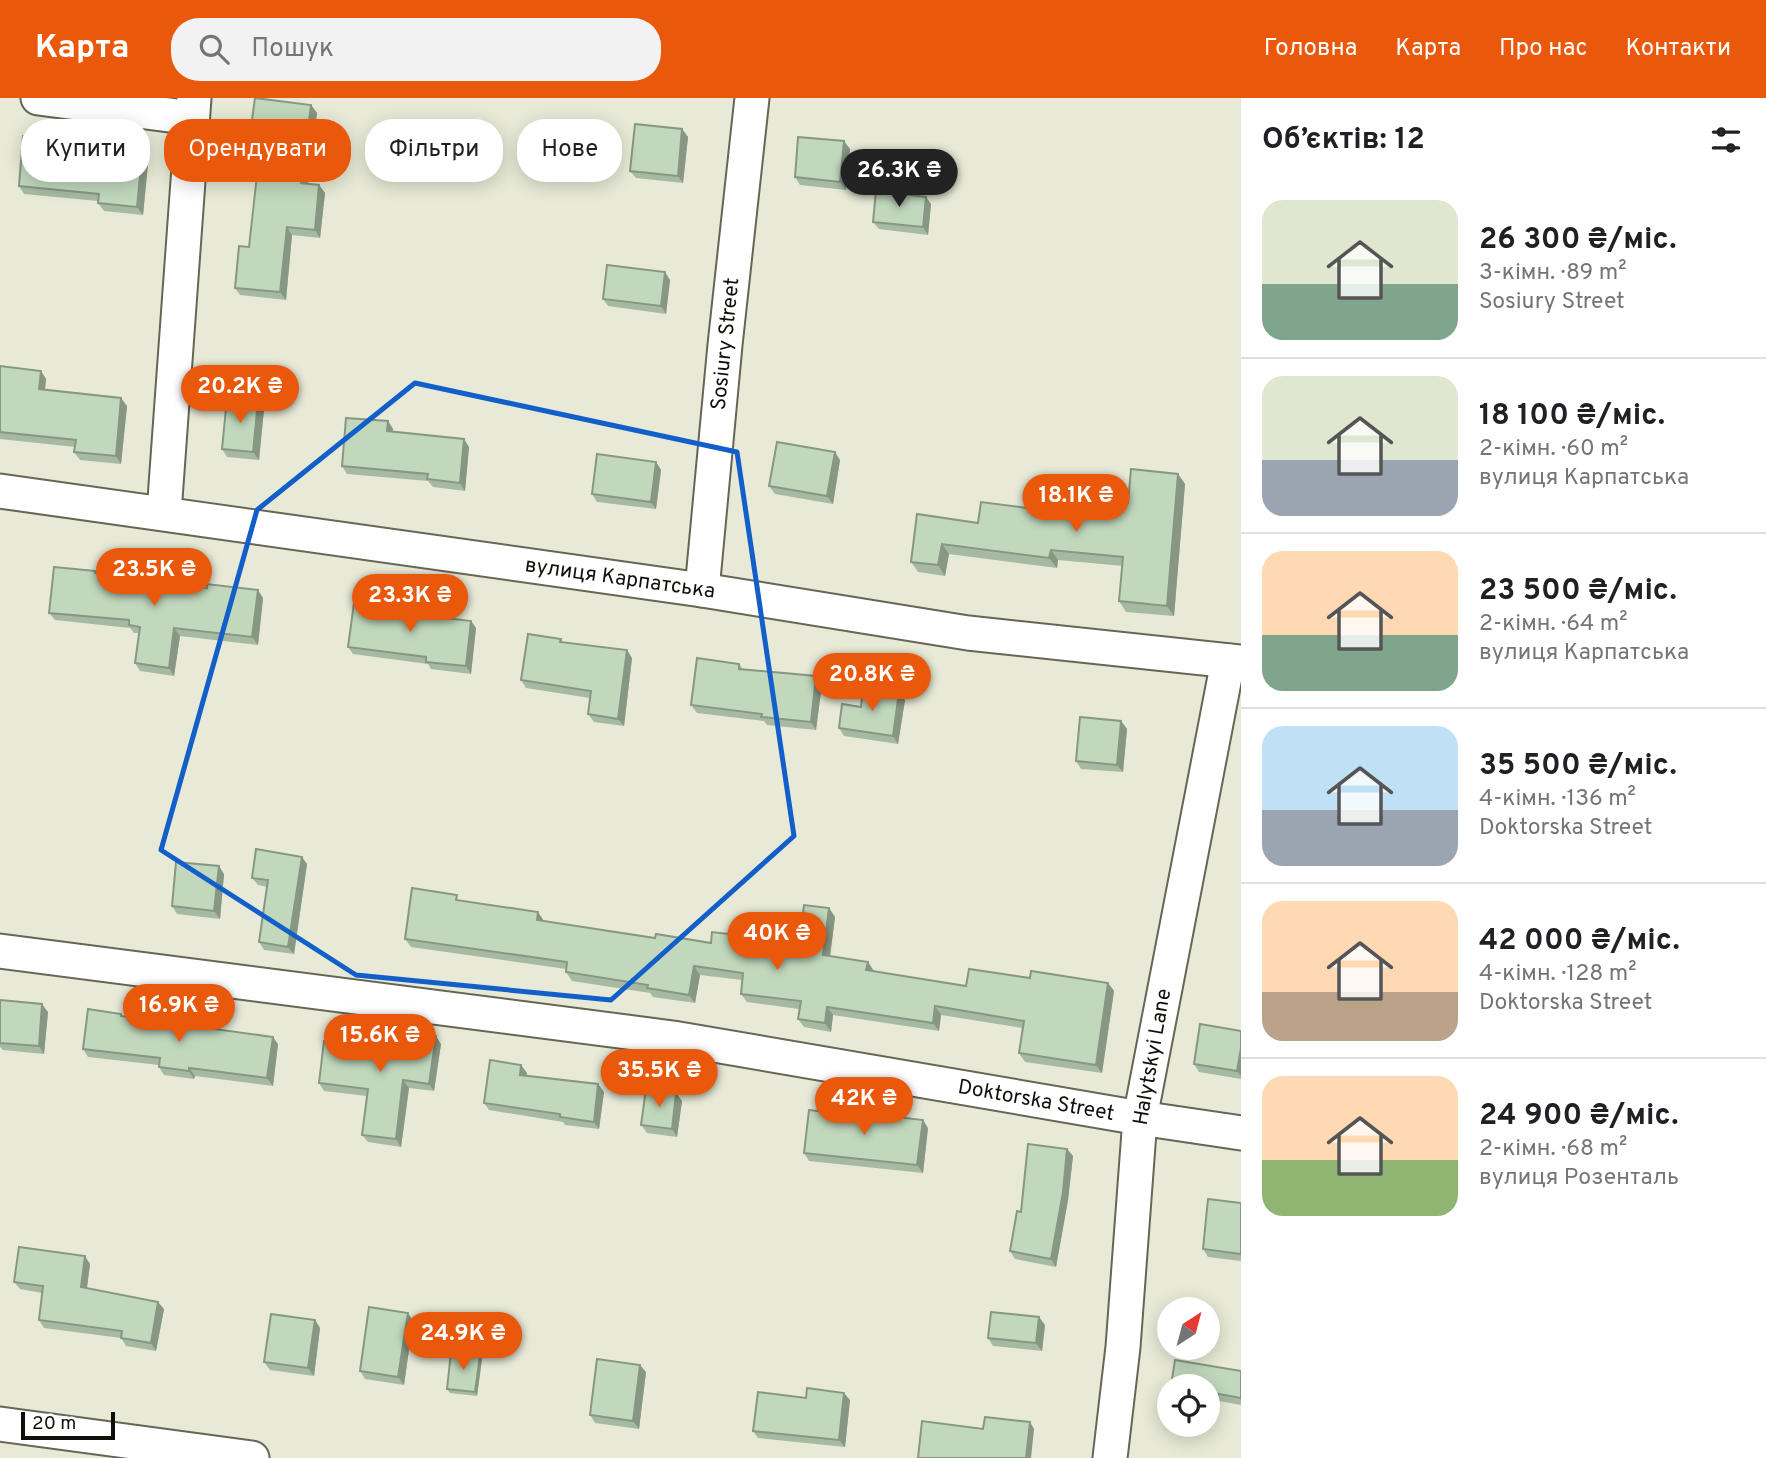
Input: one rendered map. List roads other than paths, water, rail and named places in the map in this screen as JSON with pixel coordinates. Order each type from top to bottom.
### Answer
[{"type":"street","points":[[38,98],[193,108],[163,513]]},
{"type":"street","name":"Sosiury Street","points":[[702,590],[752,98]]},
{"type":"street","name":"вулиця Карпатська","points":[[0,491],[702,590],[968,634],[1234,661]]},
{"type":"street","name":"Halytskyi Lane","points":[[1110,1458],[1123,1347],[1140,1118],[1234,661]]},
{"type":"street","name":"Doktorska Street","points":[[0,951],[673,1038],[1241,1133]]},
{"type":"street","points":[[0,1424],[252,1458]]}]
